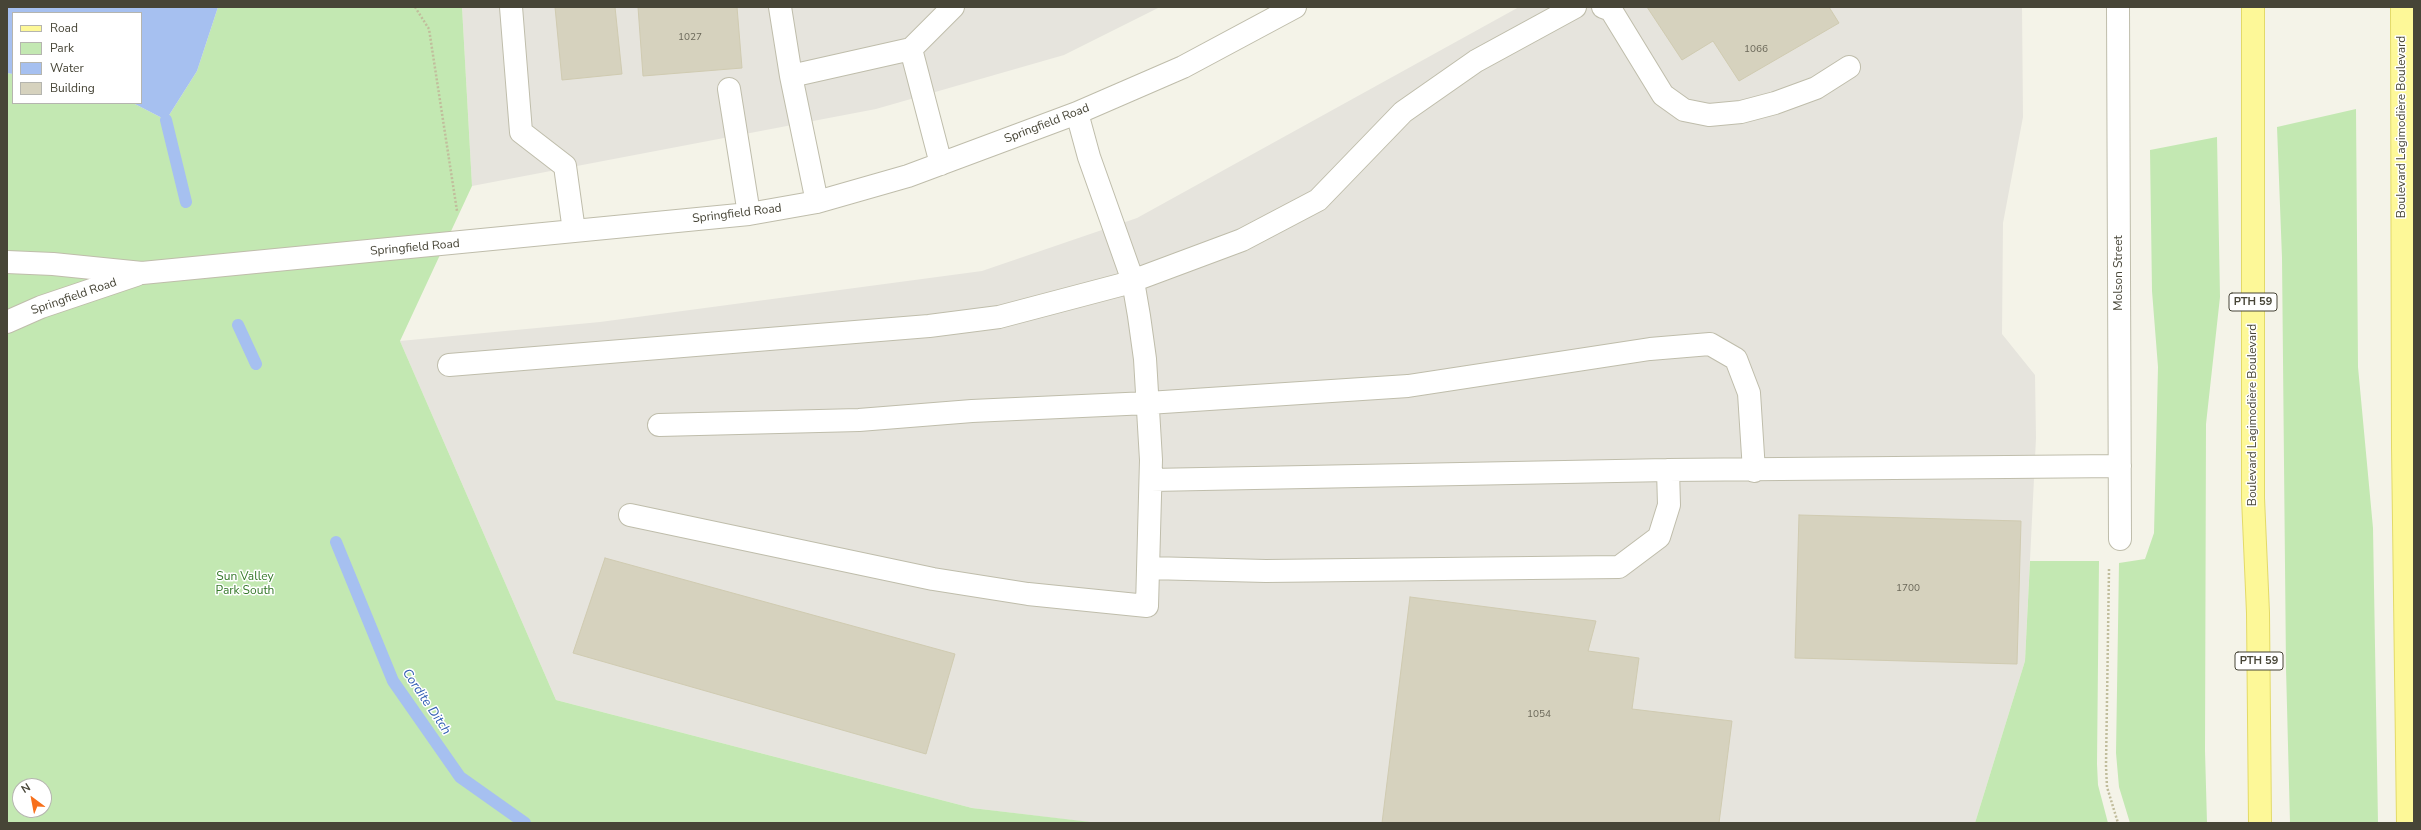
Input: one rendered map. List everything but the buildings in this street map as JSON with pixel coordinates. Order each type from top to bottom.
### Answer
[{"type":"main road","name":"Boulevard Lagimodière Boulevard","points":[[2253,7],[2253,498],[2258,613],[2260,823]]},
{"type":"main road","name":"Boulevard Lagimodière Boulevard","points":[[2402,7],[2403,447],[2408,823]]},
{"type":"street","points":[[511,7],[521,132],[565,166],[574,231]]},
{"type":"street","points":[[780,7],[791,76],[817,202]]},
{"type":"street","points":[[791,76],[912,49],[954,7]]},
{"type":"street","name":"Springfield Road","points":[[7,262],[53,264],[142,273],[749,214],[817,202],[908,176],[1077,113],[1182,68],[1295,7]]},
{"type":"street","points":[[449,365],[929,326],[999,317],[1133,281],[1242,240],[1318,200],[1403,112],[1476,61],[1575,7]]},
{"type":"street","points":[[1603,7],[1611,10],[1663,95],[1684,110],[1709,115],[1748,110],[1816,88],[1849,67]]},
{"type":"street","name":"Molson Street","points":[[2118,7],[2120,539]]},
{"type":"street","points":[[912,49],[941,164]]},
{"type":"street","points":[[729,90],[749,214]]},
{"type":"street","points":[[630,515],[933,579],[1028,594],[1147,606],[1151,480],[1145,359],[1133,281],[1089,156],[1077,113]]},
{"type":"street","name":"Springfield Road","points":[[7,322],[41,308],[142,273]]},
{"type":"street","points":[[659,424],[859,420],[987,410],[1148,403],[1408,386],[1650,349],[1710,344],[1736,359],[1749,393],[1754,471]]},
{"type":"street","points":[[1151,480],[1668,470],[1754,471],[2120,466]]},
{"type":"street","points":[[1149,568],[1266,571],[1619,567],[1660,537],[1669,505],[1668,470]]},
{"type":"path","points":[[415,7],[429,29],[462,243]]},
{"type":"path","points":[[2118,823],[2107,787],[2106,766],[2109,561],[2120,539]]},
{"type":"shaded area","points":[[462,7],[1160,7],[1064,55],[876,109],[472,186]]},
{"type":"shaded area","points":[[1519,7],[2022,7],[2023,117],[2003,223],[2002,334],[2035,375],[2036,438],[2025,661],[1975,823],[1096,823],[972,808],[556,700],[400,341],[600,322],[982,271],[1137,218]]},
{"type":"green space","name":"Sun Valley Park South","points":[[218,7],[462,7],[472,186],[400,341],[556,700],[972,808],[1099,823],[7,823],[7,73],[12,74],[12,104],[135,104],[166,120],[197,71]]},
{"type":"green space","points":[[2356,109],[2358,367],[2373,528],[2378,823],[2290,823],[2286,668],[2282,258],[2277,127]]},
{"type":"green space","points":[[2217,137],[2220,297],[2206,424],[2205,751],[2207,823],[2130,823],[2119,787],[2116,753],[2119,563],[2145,559],[2154,533],[2158,367],[2152,291],[2150,150]]},
{"type":"green space","points":[[2030,561],[2099,561],[2097,764],[2098,785],[2108,823],[1975,823],[2025,661]]},
{"type":"water","points":[[7,7],[218,7],[197,71],[166,120],[135,104],[142,104],[142,12],[12,12],[12,74],[7,73]]},
{"type":"waterway","name":"Cordite Ditch","points":[[166,120],[186,202]]},
{"type":"waterway","name":"Cordite Ditch","points":[[238,325],[256,364]]},
{"type":"waterway","name":"Cordite Ditch","points":[[336,542],[393,681],[460,777],[525,823]]}]
